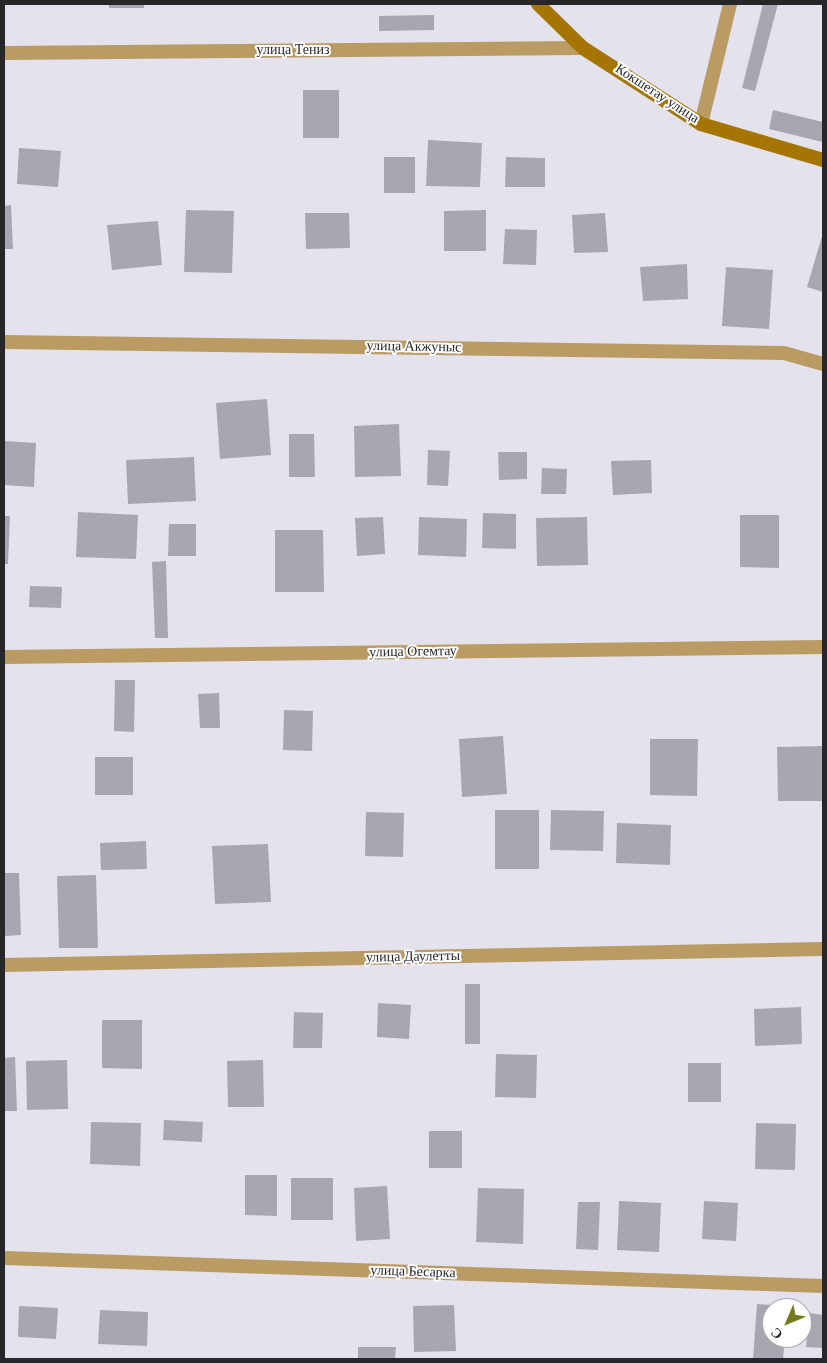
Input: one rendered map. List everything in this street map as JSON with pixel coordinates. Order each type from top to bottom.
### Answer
[{"type":"main road","name":"Кокшетау улица","points":[[538,4],[583,48],[701,124],[823,160]]},
{"type":"street","points":[[701,124],[730,4]]},
{"type":"street","name":"улица Тениз","points":[[4,52],[583,48]]},
{"type":"street","name":"улица Акжуныс","points":[[4,342],[784,353],[823,364]]},
{"type":"street","name":"улица Огемтау","points":[[4,657],[823,647]]},
{"type":"street","name":"улица Даулетты","points":[[4,965],[823,949]]},
{"type":"street","name":"улица Бесарка","points":[[4,1258],[823,1286]]},
{"type":"building","points":[[109,4],[144,4],[144,8],[109,8]]},
{"type":"building","points":[[763,4],[778,4],[755,91],[742,88]]},
{"type":"building","points":[[434,15],[434,30],[379,31],[379,16]]},
{"type":"building","points":[[303,90],[339,90],[339,138],[303,138]]},
{"type":"building","points":[[773,110],[823,122],[823,142],[769,129]]},
{"type":"building","points":[[428,140],[482,143],[480,187],[426,186]]},
{"type":"building","points":[[19,148],[61,151],[58,187],[17,184]]},
{"type":"building","points":[[384,157],[415,157],[415,193],[384,193]]},
{"type":"building","points":[[506,157],[545,158],[545,187],[505,187]]},
{"type":"building","points":[[11,205],[13,249],[4,249],[4,206]]},
{"type":"building","points":[[186,210],[234,211],[232,273],[184,272]]},
{"type":"building","points":[[486,210],[486,251],[444,251],[444,211]]},
{"type":"building","points":[[305,213],[349,213],[350,248],[306,249]]},
{"type":"building","points":[[605,213],[608,252],[574,253],[572,215]]},
{"type":"building","points":[[158,221],[162,265],[112,270],[107,225]]},
{"type":"building","points":[[505,229],[537,230],[536,265],[503,264]]},
{"type":"building","points":[[823,233],[823,292],[807,287]]},
{"type":"building","points":[[687,264],[688,299],[643,301],[640,267]]},
{"type":"building","points":[[726,267],[773,270],[769,329],[722,326]]},
{"type":"building","points":[[267,399],[271,455],[220,459],[216,403]]},
{"type":"building","points":[[399,424],[401,476],[355,477],[354,426]]},
{"type":"building","points":[[289,434],[314,434],[315,477],[289,477]]},
{"type":"building","points":[[4,441],[36,443],[34,487],[4,485]]},
{"type":"building","points":[[428,450],[450,451],[448,486],[427,485]]},
{"type":"building","points":[[498,452],[527,452],[527,479],[499,480]]},
{"type":"building","points":[[194,457],[196,501],[128,504],[126,460]]},
{"type":"building","points":[[651,460],[652,493],[613,495],[611,461]]},
{"type":"building","points":[[542,468],[567,469],[566,494],[541,494]]},
{"type":"building","points":[[78,512],[138,515],[136,559],[76,557]]},
{"type":"building","points":[[483,513],[516,514],[516,549],[482,548]]},
{"type":"building","points":[[740,515],[779,515],[779,568],[740,567]]},
{"type":"building","points":[[4,516],[10,516],[8,564],[4,564]]},
{"type":"building","points":[[383,517],[385,554],[357,556],[355,518]]},
{"type":"building","points":[[419,517],[467,519],[466,557],[418,555]]},
{"type":"building","points":[[587,517],[588,565],[537,566],[536,518]]},
{"type":"building","points":[[169,524],[196,524],[196,556],[168,556]]},
{"type":"building","points":[[275,530],[323,530],[324,592],[275,592]]},
{"type":"building","points":[[166,561],[168,638],[155,638],[152,562]]},
{"type":"building","points":[[30,586],[62,587],[61,608],[29,607]]},
{"type":"building","points":[[115,680],[135,680],[134,732],[114,731]]},
{"type":"building","points":[[219,693],[220,728],[200,728],[198,694]]},
{"type":"building","points":[[284,710],[313,711],[312,751],[283,750]]},
{"type":"building","points":[[503,736],[507,794],[462,797],[459,739]]},
{"type":"building","points":[[650,739],[698,739],[697,796],[650,795]]},
{"type":"building","points":[[823,746],[823,801],[778,801],[777,747]]},
{"type":"building","points":[[95,757],[133,757],[133,795],[95,795]]},
{"type":"building","points":[[495,810],[539,810],[539,869],[495,869]]},
{"type":"building","points":[[551,810],[604,811],[603,851],[550,850]]},
{"type":"building","points":[[366,812],[404,813],[403,857],[365,856]]},
{"type":"building","points":[[617,823],[671,825],[670,865],[616,863]]},
{"type":"building","points":[[146,841],[147,869],[101,870],[100,843]]},
{"type":"building","points":[[268,844],[271,902],[215,904],[212,846]]},
{"type":"building","points":[[4,873],[19,873],[21,935],[4,936]]},
{"type":"building","points":[[96,875],[98,948],[59,948],[57,876]]},
{"type":"building","points":[[465,984],[480,984],[480,1044],[465,1044]]},
{"type":"building","points":[[378,1003],[411,1005],[409,1039],[377,1037]]},
{"type":"building","points":[[801,1007],[802,1044],[755,1046],[754,1009]]},
{"type":"building","points":[[294,1012],[323,1013],[322,1048],[293,1048]]},
{"type":"building","points":[[102,1020],[142,1020],[142,1069],[102,1068]]},
{"type":"building","points":[[496,1054],[537,1055],[536,1098],[495,1097]]},
{"type":"building","points":[[15,1057],[17,1111],[4,1111],[4,1058]]},
{"type":"building","points":[[67,1060],[68,1109],[27,1110],[26,1061]]},
{"type":"building","points":[[263,1060],[264,1107],[228,1107],[227,1061]]},
{"type":"building","points":[[688,1063],[721,1063],[721,1102],[688,1102]]},
{"type":"building","points":[[164,1120],[203,1122],[202,1142],[163,1140]]},
{"type":"building","points":[[91,1122],[141,1123],[140,1166],[90,1164]]},
{"type":"building","points":[[756,1123],[796,1124],[795,1170],[755,1169]]},
{"type":"building","points":[[429,1131],[462,1131],[462,1168],[429,1168]]},
{"type":"building","points":[[245,1175],[277,1175],[277,1216],[245,1215]]},
{"type":"building","points":[[291,1178],[333,1178],[333,1220],[291,1220]]},
{"type":"building","points":[[387,1186],[390,1239],[356,1241],[354,1188]]},
{"type":"building","points":[[478,1188],[524,1189],[523,1244],[476,1242]]},
{"type":"building","points":[[619,1201],[661,1203],[659,1252],[617,1250]]},
{"type":"building","points":[[704,1201],[738,1203],[736,1241],[702,1239]]},
{"type":"building","points":[[578,1202],[600,1202],[598,1250],[576,1249]]},
{"type":"building","points":[[757,1304],[762,1304],[762,1348],[784,1348],[783,1359],[753,1359]]},
{"type":"building","points":[[454,1305],[456,1351],[414,1352],[413,1306]]},
{"type":"building","points":[[19,1306],[58,1308],[56,1339],[18,1337]]},
{"type":"building","points":[[100,1310],[148,1312],[147,1346],[98,1344]]},
{"type":"building","points":[[812,1313],[823,1315],[823,1348],[812,1347]]},
{"type":"building","points":[[358,1347],[396,1347],[395,1359],[358,1359]]}]
